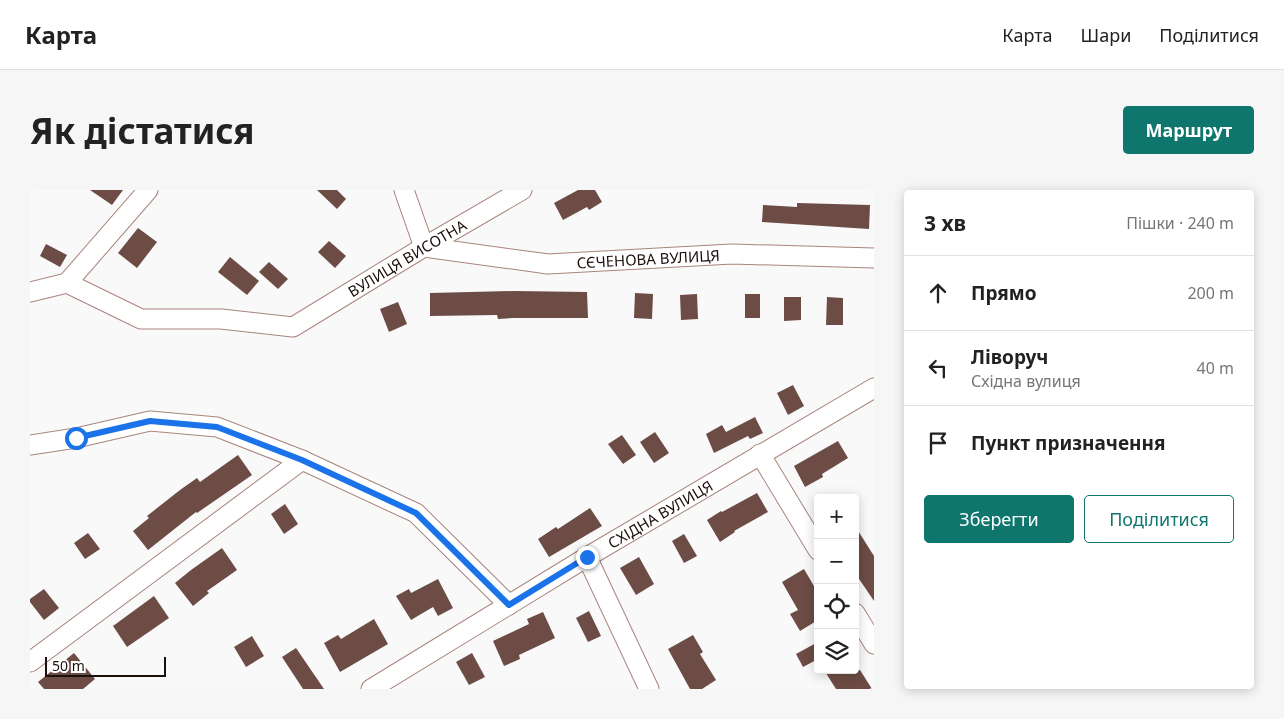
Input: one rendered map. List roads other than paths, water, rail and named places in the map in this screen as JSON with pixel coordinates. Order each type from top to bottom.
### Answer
[{"type":"street","points":[[30,292],[67,283],[148,190]]},
{"type":"street","points":[[404,190],[424,246]]},
{"type":"street","name":"ВУЛИЦЯ ВИСОТНА","points":[[67,283],[141,319],[221,319],[293,327],[424,246],[522,190]]},
{"type":"street","name":"СЄЧЕНОВА ВУЛИЦЯ","points":[[424,246],[548,264],[732,254],[874,258]]},
{"type":"street","name":"СХІДНА ВУЛИЦЯ","points":[[371,689],[587,557],[874,388]]},
{"type":"street","points":[[30,445],[76,438],[150,421],[217,427],[302,460],[416,513],[509,605]]},
{"type":"street","points":[[760,454],[814,543]]},
{"type":"street","points":[[30,662],[302,460]]},
{"type":"street","points":[[587,557],[649,689]]},
{"type":"street","points":[[859,619],[874,644]]}]
